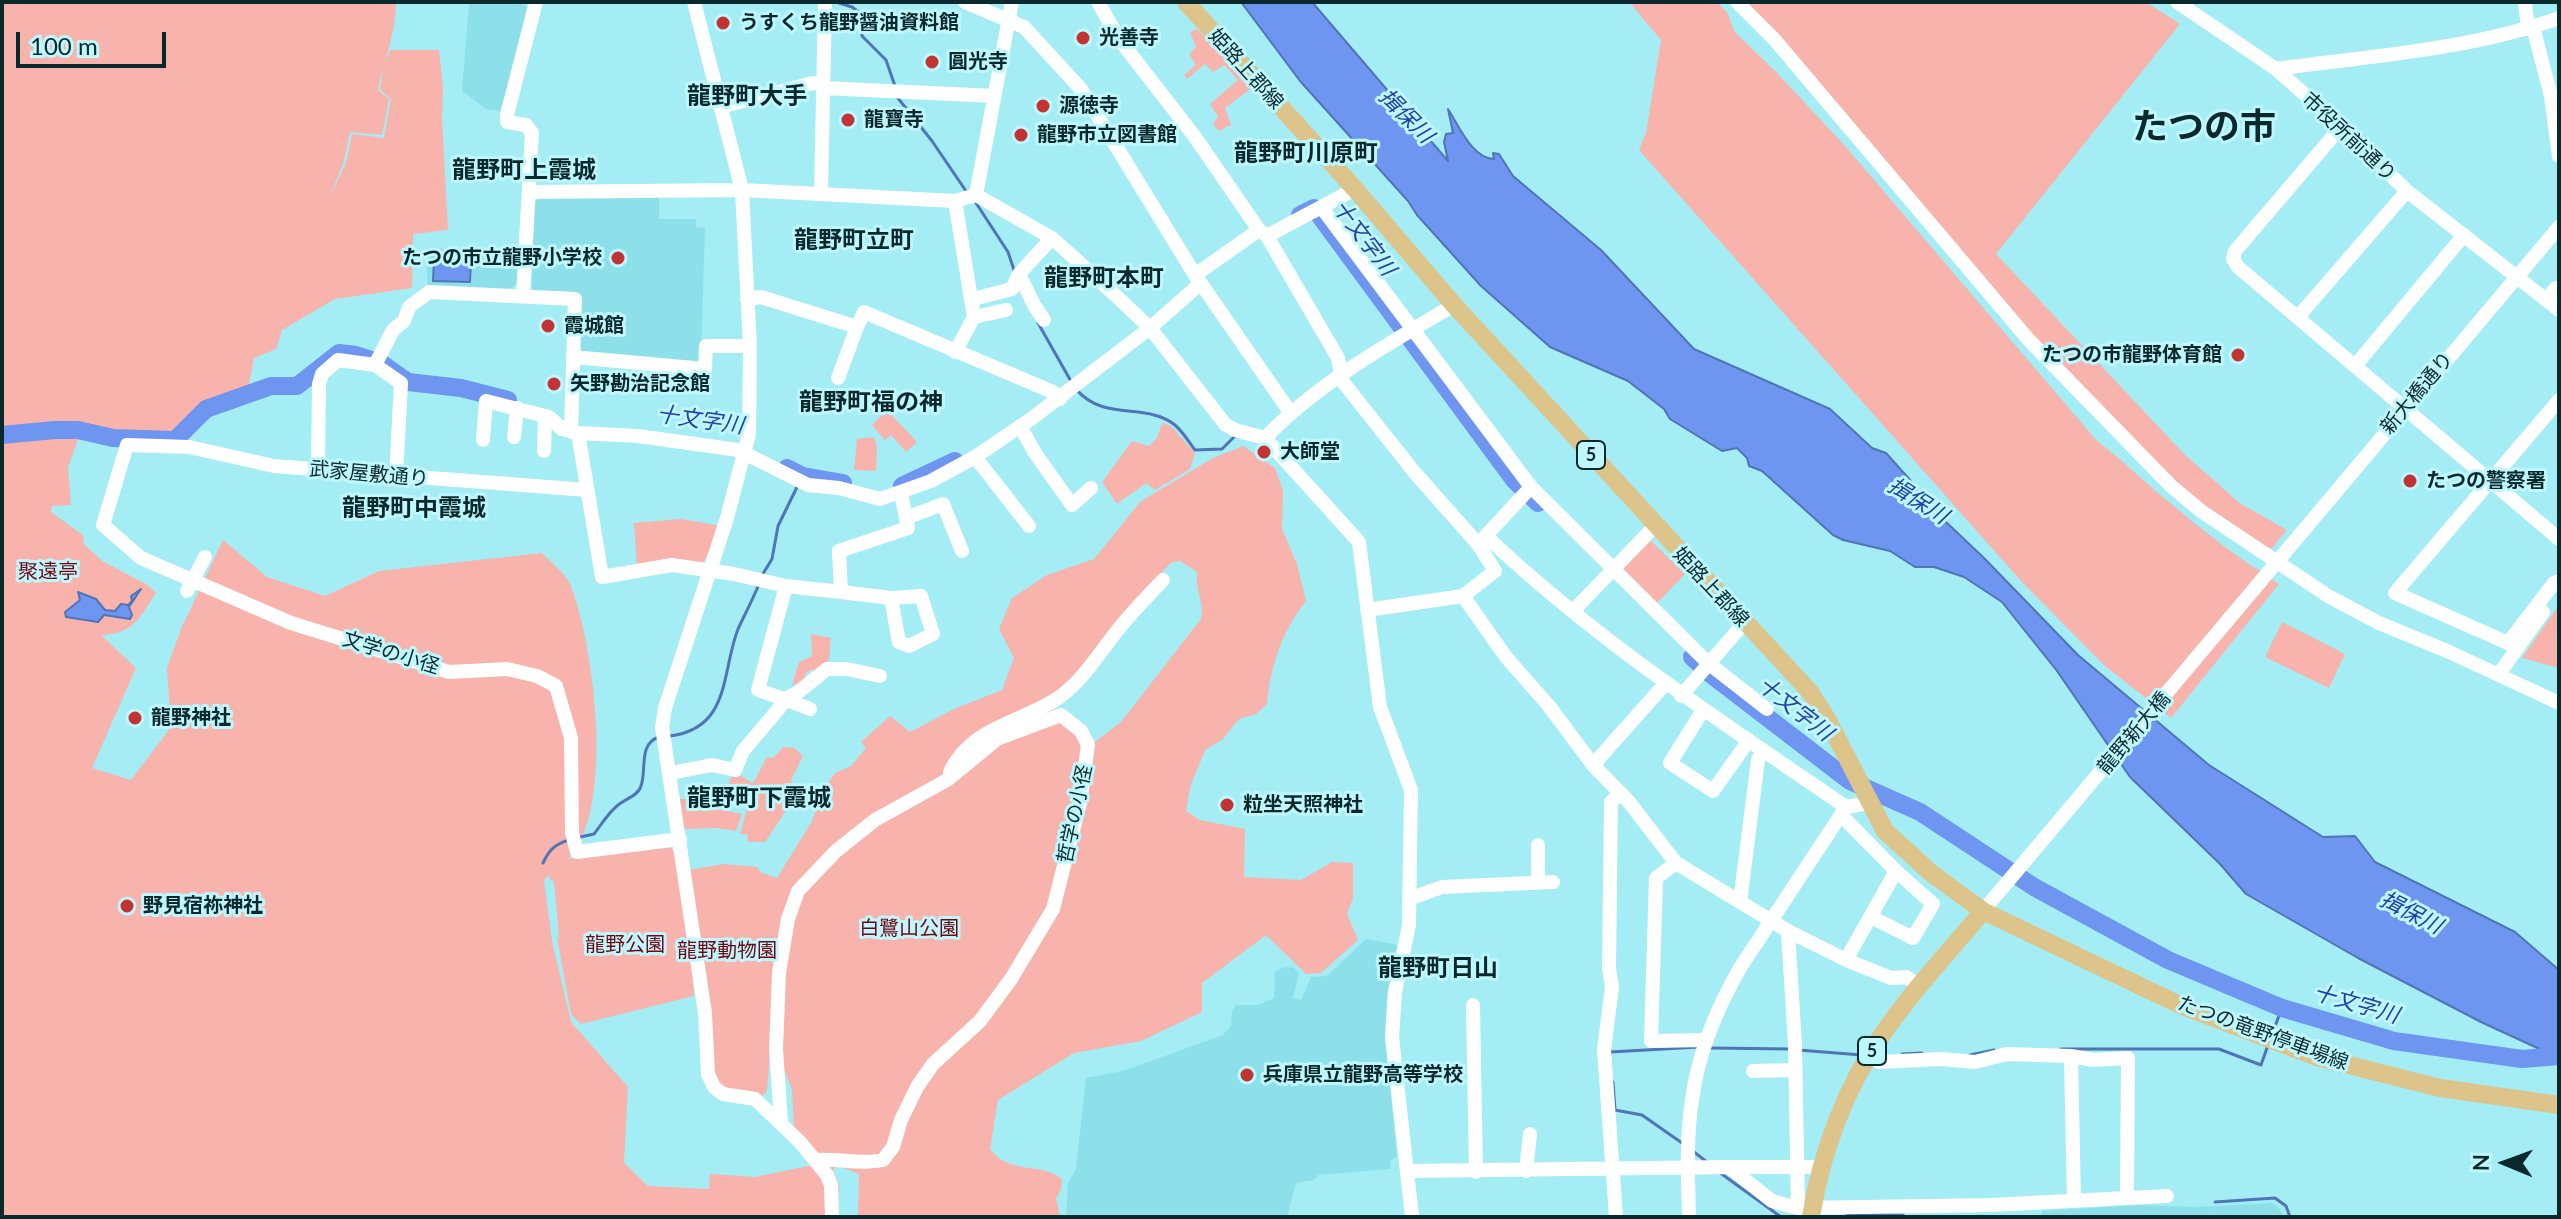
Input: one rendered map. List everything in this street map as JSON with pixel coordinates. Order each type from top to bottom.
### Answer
[{"type":"main road","name":"姫路上郡線","points":[[1186,2],[1355,189],[1454,305],[1810,692],[1885,831],[1931,873],[1983,911]]},
{"type":"main road","name":"5","points":[[1807,1211],[1833,1131],[1857,1075],[1882,1035],[1983,911]]},
{"type":"main road","name":"たつの竜野停車場線","points":[[1983,911],[2180,1005],[2317,1057],[2440,1088],[2559,1105]]},
{"type":"street","points":[[523,295],[532,133],[526,125],[507,122],[507,115],[536,2]]},
{"type":"street","points":[[694,2],[742,190],[750,346],[747,449],[662,727],[705,1013],[708,1074],[714,1087],[723,1094],[755,1099],[781,1122],[815,1160],[831,1185],[832,1217]]},
{"type":"street","points":[[821,194],[825,2]]},
{"type":"street","points":[[965,2],[1024,27],[1081,89],[1198,279],[1290,412]]},
{"type":"street","points":[[976,195],[1012,2]]},
{"type":"street","points":[[1098,2],[1119,39],[1195,137],[1263,233],[1338,358],[1340,376],[1415,473],[1482,540],[1665,684],[1763,750],[1844,812],[1896,871],[1933,904],[1913,938],[1871,917]]},
{"type":"street","points":[[1737,2],[1774,39],[2018,328],[2131,448],[2201,511],[2273,566],[2328,596],[2379,623],[2559,703]]},
{"type":"street","name":"市役所前通り","points":[[2177,2],[2276,69],[2407,191],[2559,310]]},
{"type":"street","points":[[2525,2],[2551,96],[2559,156]]},
{"type":"street","points":[[2276,69],[2462,44],[2559,18]]},
{"type":"street","points":[[720,107],[809,84],[995,96]]},
{"type":"street","points":[[2341,127],[2235,251],[2233,259],[2238,267],[2559,539]]},
{"type":"street","points":[[483,440],[486,401],[545,416],[573,428],[747,449],[802,482],[880,499],[901,493],[975,457],[1060,399],[1150,328],[1198,279],[1263,233],[1317,211],[1355,189]]},
{"type":"street","points":[[530,192],[742,190],[955,201],[976,195],[1052,238],[1150,328],[1225,424],[1265,438],[1359,542],[1380,707],[1411,790],[1409,925],[1395,992],[1392,1037],[1412,1217]]},
{"type":"street","points":[[2298,317],[2407,191]]},
{"type":"street","points":[[955,201],[974,317],[955,352]]},
{"type":"street","points":[[1317,211],[1407,333],[1531,487],[1608,574],[1704,667],[1767,709]]},
{"type":"street","name":"新大橋通り","points":[[2273,566],[2559,227]]},
{"type":"street","points":[[2355,366],[2464,235]]},
{"type":"street","points":[[973,299],[1012,289],[1019,274],[1052,238]]},
{"type":"street","points":[[1019,274],[1044,320]]},
{"type":"street","points":[[2546,300],[2559,289]]},
{"type":"street","points":[[377,360],[393,330],[404,321],[409,307],[429,292],[575,299],[573,428],[602,577],[672,565],[709,569],[786,586],[891,598]]},
{"type":"street","points":[[747,299],[761,297],[857,327]]},
{"type":"street","points":[[1265,438],[1290,412],[1340,376],[1454,305]]},
{"type":"street","points":[[974,317],[1006,310]]},
{"type":"street","points":[[838,378],[864,312],[1053,392],[1060,399]]},
{"type":"street","points":[[573,357],[705,369],[706,346],[750,346]]},
{"type":"street","points":[[318,469],[319,384],[322,374],[338,360],[377,360],[401,383],[396,476]]},
{"type":"street","points":[[2559,400],[2395,593],[2508,643],[2554,583],[2559,581]]},
{"type":"street","points":[[514,437],[517,408]]},
{"type":"street","points":[[544,451],[545,416]]},
{"type":"street","points":[[1020,426],[1072,505],[1091,488]]},
{"type":"street","name":"武家屋敷通り","points":[[125,450],[127,445],[189,447],[247,466],[587,490]]},
{"type":"street","name":"文学の小径","points":[[125,450],[103,525],[141,558],[190,585],[291,623],[449,672],[507,669],[537,676],[556,686],[571,738],[572,833],[577,852],[680,839]]},
{"type":"street","points":[[975,457],[1029,526]]},
{"type":"street","points":[[1482,540],[1531,487]]},
{"type":"street","points":[[841,592],[839,551],[908,528],[901,493]]},
{"type":"street","points":[[906,518],[943,504],[962,551]]},
{"type":"street","points":[[1573,611],[1655,526]]},
{"type":"street","points":[[1367,610],[1463,596],[1495,571],[1482,540]]},
{"type":"street","points":[[190,585],[205,557]]},
{"type":"street","name":"龍野新大橋","points":[[1983,911],[2273,566]]},
{"type":"street","points":[[947,780],[951,768],[965,751],[991,729],[1053,701],[1071,688],[1163,580]]},
{"type":"street","points":[[786,586],[758,690],[810,709]]},
{"type":"street","points":[[2499,674],[2559,590]]},
{"type":"street","points":[[1463,596],[1506,657],[1676,863],[1788,931],[1846,960],[1891,978],[1906,977],[1920,986]]},
{"type":"street","points":[[1681,696],[1744,623]]},
{"type":"street","points":[[671,773],[712,765],[735,770],[743,751],[784,699],[797,693],[827,669],[847,669],[880,676]]},
{"type":"street","points":[[1593,765],[1665,684]]},
{"type":"street","points":[[1703,710],[1670,763],[1713,791],[1749,740]]},
{"type":"street","name":"哲学の小径","points":[[781,1122],[776,1049],[779,973],[788,919],[798,891],[836,851],[875,820],[947,780],[997,739],[1061,715],[1081,731],[1088,745],[1080,803],[1053,909],[1011,979],[980,1021],[933,1064],[901,1120],[893,1147],[883,1160],[865,1164],[815,1160]]},
{"type":"street","points":[[1740,902],[1758,760],[1763,750]]},
{"type":"street","points":[[1616,1217],[1604,1050],[1612,987],[1609,968],[1611,802],[1621,793]]},
{"type":"street","points":[[1689,1217],[1692,1100],[1707,1040],[1724,995],[1770,920],[1844,812],[1869,803]]},
{"type":"street","points":[[1409,899],[1442,887],[1546,883],[1538,845]]},
{"type":"street","points":[[1676,863],[1656,878],[1651,1041],[1707,1040]]},
{"type":"street","points":[[1846,960],[1896,871]]},
{"type":"street","points":[[1788,931],[1795,1050],[1796,1167],[1807,1211]]},
{"type":"street","points":[[1473,1005],[1476,1172]]},
{"type":"street","points":[[1868,1057],[1879,1062],[1941,1059],[1975,1062],[2007,1054],[2071,1056],[2093,1060],[2128,1058],[2127,1196]]},
{"type":"street","points":[[2071,1056],[2074,1201]]},
{"type":"street","points":[[1753,1071],[1795,1070]]},
{"type":"street","points":[[1526,1171],[1530,1134]]},
{"type":"street","points":[[1729,1167],[1772,1201],[1807,1211],[2019,1210],[2074,1201],[2167,1196]]},
{"type":"street","points":[[1407,1171],[1823,1167]]},
{"type":"shaded area","points":[[469,2],[518,2],[531,9],[500,111],[486,109],[462,91]]},
{"type":"shaded area","name":"たつの市立龍野小学校","points":[[542,195],[659,196],[659,219],[696,219],[696,227],[705,228],[701,358],[694,365],[579,352],[580,295],[536,294],[532,289],[534,203]]},
{"type":"shaded area","name":"たつの市立龍野小学校","points":[[427,248],[522,251],[521,281],[510,289],[427,288]]},
{"type":"shaded area","name":"兵庫県立龍野高等学校","points":[[1366,939],[1398,945],[1387,995],[1385,1036],[1397,1157],[1391,1160],[1390,1169],[1318,1175],[1314,1180],[1296,1183],[1287,1217],[1066,1217],[1068,1184],[1076,1168],[1086,1078],[1123,1071],[1223,1035],[1231,1026],[1232,1011],[1236,1005],[1258,1005],[1274,998],[1275,972],[1284,967],[1294,968],[1299,973],[1293,998],[1301,1000],[1311,977],[1327,976]]},
{"type":"shaded area","points":[[2272,1203],[2284,1217],[2042,1217],[2042,1211],[2135,1205],[2196,1207]]},
{"type":"green space","points":[[2,2],[396,2],[385,63],[390,50],[439,50],[448,230],[413,234],[412,288],[335,299],[282,330],[276,349],[254,358],[249,385],[226,395],[172,436],[78,440],[68,467],[71,505],[52,506],[51,512],[84,536],[83,543],[102,561],[148,585],[156,593],[140,617],[128,628],[101,635],[136,668],[92,768],[131,780],[171,727],[167,668],[181,629],[223,540],[267,577],[325,596],[379,571],[542,553],[570,584],[587,645],[593,684],[596,766],[592,804],[583,836],[568,859],[660,846],[669,846],[677,854],[691,945],[694,996],[581,1024],[571,1014],[557,938],[554,881],[550,880],[549,875],[544,880],[552,941],[571,1022],[628,1087],[624,1163],[648,1186],[709,1189],[710,1174],[755,1177],[813,1165],[794,1129],[792,1090],[779,1056],[770,1054],[767,1091],[761,1097],[721,1087],[714,1072],[688,870],[724,864],[757,867],[760,872],[777,878],[812,821],[824,788],[835,773],[851,766],[866,748],[861,742],[890,716],[910,732],[954,709],[1002,690],[1014,658],[999,629],[1012,598],[1047,575],[1094,559],[1141,501],[1213,458],[1243,446],[1275,468],[1283,491],[1282,529],[1297,564],[1306,601],[1290,624],[1279,649],[1267,704],[1256,714],[1239,719],[1222,740],[1206,749],[1191,784],[1186,811],[1200,820],[1245,829],[1244,877],[1301,880],[1332,862],[1353,863],[1353,898],[1347,914],[1358,940],[1321,973],[1306,974],[1266,935],[1202,983],[1202,1012],[1141,1041],[1074,1053],[998,1100],[990,1149],[1007,1163],[1044,1171],[1062,1179],[1056,1198],[1060,1217],[858,1217],[859,1174],[837,1165],[833,1171],[839,1185],[838,1217],[2,1217]],"holes":[[[384,67],[380,90],[391,99],[384,138],[352,134],[346,163],[330,196],[344,161],[350,132],[382,135],[389,99],[378,90]],[[1180,561],[1197,572],[1201,619],[1121,722],[1092,744],[1070,729],[1052,710],[1056,701],[1172,562]]]},
{"type":"green space","points":[[1629,2],[1717,2],[1727,12],[1734,31],[1846,147],[2097,441],[2209,535],[2279,584],[2171,718],[2105,666],[2022,582],[1639,150],[1646,133],[1661,40]]},
{"type":"green space","points":[[2146,2],[2180,24],[1996,254],[2185,455],[2241,504],[2287,530],[2272,548],[2264,548],[2195,501],[2026,329],[1749,4]]},
{"type":"green space","points":[[1197,29],[1253,87],[1225,108],[1231,125],[1219,131],[1213,124],[1218,117],[1210,104],[1238,80],[1224,65],[1213,72],[1205,64],[1187,79],[1184,75],[1196,65],[1189,54],[1196,47],[1190,32]]},
{"type":"green space","points":[[887,410],[917,442],[906,452],[891,435],[885,440],[872,425]]},
{"type":"green space","points":[[1162,423],[1171,426],[1195,453],[1190,469],[1155,490],[1146,483],[1117,504],[1102,482],[1132,441],[1149,446],[1157,438]]},
{"type":"green space","points":[[874,437],[877,447],[876,471],[854,470],[857,439]]},
{"type":"green space","points":[[681,519],[721,526],[704,562],[637,568],[634,523]]},
{"type":"green space","points":[[1650,540],[1685,574],[1655,605],[1620,570]]},
{"type":"green space","points":[[2559,605],[2559,668],[2522,658]]},
{"type":"green space","points":[[2282,622],[2345,654],[2329,688],[2265,657]]},
{"type":"green space","points":[[811,634],[831,638],[829,659],[819,670],[805,674],[805,682],[792,685],[799,662],[812,656]]},
{"type":"green space","points":[[783,747],[794,748],[803,756],[791,780],[798,793],[765,842],[748,842],[747,834],[740,834],[749,802],[740,800],[742,789],[728,785],[734,772],[753,783],[767,757],[773,758]]},
{"type":"green space","points":[[680,799],[713,799],[712,808],[742,814],[736,831],[683,829]]},
{"type":"water","name":"揖保川","points":[[1241,2],[1312,2],[1448,161],[1444,142],[1446,134],[1453,133],[1448,109],[1479,153],[1494,159],[1493,153],[1499,154],[1513,176],[1601,250],[1694,349],[1830,409],[1872,448],[1886,453],[1926,503],[2078,655],[2209,765],[2323,837],[2355,836],[2375,862],[2515,932],[2559,970],[2559,1058],[2481,1022],[2358,958],[2246,894],[2220,864],[2130,777],[2057,671],[2002,602],[1964,577],[1934,567],[1915,567],[1890,551],[1833,535],[1762,471],[1749,466],[1747,458],[1737,448],[1722,451],[1670,419],[1664,409],[1628,381],[1550,347],[1481,286],[1417,215],[1408,201],[1300,81]]},
{"type":"water","points":[[434,258],[471,259],[470,282],[433,281]]},
{"type":"water","points":[[141,589],[129,607],[130,619],[104,615],[98,622],[66,617],[65,612],[80,600],[78,592],[96,599],[105,610],[115,611],[121,604],[128,605],[132,601],[131,596]]},
{"type":"waterway","points":[[836,2],[860,13],[862,36],[886,60],[895,86]]},
{"type":"waterway","points":[[897,97],[966,191]]},
{"type":"waterway","points":[[976,203],[1008,252],[1015,273]]},
{"type":"waterway","name":"十文字川","points":[[1300,215],[1314,208],[1514,480],[1538,503]]},
{"type":"waterway","points":[[1038,323],[1072,383]]},
{"type":"waterway","name":"十文字川","points":[[2,435],[78,430],[113,438],[175,440],[206,409],[271,386],[297,386],[339,353],[381,363],[408,382],[461,388],[508,400]]},
{"type":"waterway","points":[[1076,389],[1099,405],[1164,418],[1178,428],[1195,450],[1222,449],[1237,434]]},
{"type":"waterway","name":"十文字川","points":[[902,486],[955,461]]},
{"type":"waterway","name":"十文字川","points":[[787,468],[803,476],[843,483]]},
{"type":"waterway","points":[[761,577],[772,559],[778,526],[798,485]]},
{"type":"waterway","points":[[670,736],[690,731],[704,722],[714,710],[738,629],[759,584]]},
{"type":"waterway","name":"十文字川","points":[[1692,657],[1850,781],[1920,812],[2034,887],[2168,960],[2282,1008],[2394,1041],[2522,1059],[2559,1056]]},
{"type":"waterway","points":[[580,837],[594,834],[614,808],[639,789],[648,745],[659,737]]},
{"type":"waterway","points":[[543,863],[553,848],[569,840]]},
{"type":"waterway","points":[[2272,1034],[2282,1008]]},
{"type":"waterway","points":[[2061,1049],[2219,1049],[2261,1065],[2268,1045]]},
{"type":"waterway","points":[[1610,1052],[1699,1047]]},
{"type":"waterway","points":[[1710,1048],[1791,1049]]},
{"type":"waterway","points":[[1798,1050],[1862,1055]]},
{"type":"waterway","points":[[1970,1055],[1994,1050]]},
{"type":"waterway","points":[[1902,1054],[1922,1053]]},
{"type":"waterway","points":[[1613,1082],[1615,1110],[1642,1115],[1682,1143]]},
{"type":"waterway","points":[[1694,1152],[1707,1162]]},
{"type":"waterway","points":[[1719,1172],[1781,1217]]},
{"type":"waterway","points":[[2215,1202],[2275,1198],[2286,1206],[2290,1217]]},
{"type":"waterway","points":[[1847,1214],[1905,1217]]},
{"type":"place","name":"うすくち龍野醤油資料館","points":[[723,23]]},
{"type":"place","name":"光善寺","points":[[1083,38]]},
{"type":"place","name":"圓光寺","points":[[932,62]]},
{"type":"place","name":"源徳寺","points":[[1043,106]]},
{"type":"place","name":"龍寶寺","points":[[848,120]]},
{"type":"place","name":"龍野市立図書館","points":[[1021,135]]},
{"type":"place","name":"たつの市立龍野小学校","points":[[618,258]]},
{"type":"place","name":"霞城館","points":[[548,326]]},
{"type":"place","name":"たつの市龍野体育館","points":[[2238,355]]},
{"type":"place","name":"矢野勘治記念館","points":[[554,384]]},
{"type":"place","name":"大師堂","points":[[1264,452]]},
{"type":"place","name":"たつの警察署","points":[[2410,481]]},
{"type":"place","name":"龍野神社","points":[[135,718]]},
{"type":"place","name":"粒坐天照神社","points":[[1227,805]]},
{"type":"place","name":"野見宿祢神社","points":[[127,906]]},
{"type":"place","name":"兵庫県立龍野高等学校","points":[[1247,1075]]},
{"type":"district","name":"龍野町大手","points":[[747,96]]},
{"type":"district","name":"たつの市","points":[[2204,127]]},
{"type":"district","name":"龍野町川原町","points":[[1306,153]]},
{"type":"district","name":"龍野町上霞城","points":[[524,170]]},
{"type":"district","name":"龍野町立町","points":[[854,240]]},
{"type":"district","name":"龍野町本町","points":[[1104,278]]},
{"type":"district","name":"龍野町福の神","points":[[871,402]]},
{"type":"district","name":"龍野町中霞城","points":[[414,508]]},
{"type":"district","name":"龍野町下霞城","points":[[759,798]]},
{"type":"district","name":"龍野町日山","points":[[1438,968]]},
{"type":"park label","name":"聚遠亭","points":[[48,572]]},
{"type":"park label","name":"白鷺山公園","points":[[909,929]]},
{"type":"park label","name":"龍野公園","points":[[625,945]]},
{"type":"park label","name":"龍野動物園","points":[[727,951]]}]
